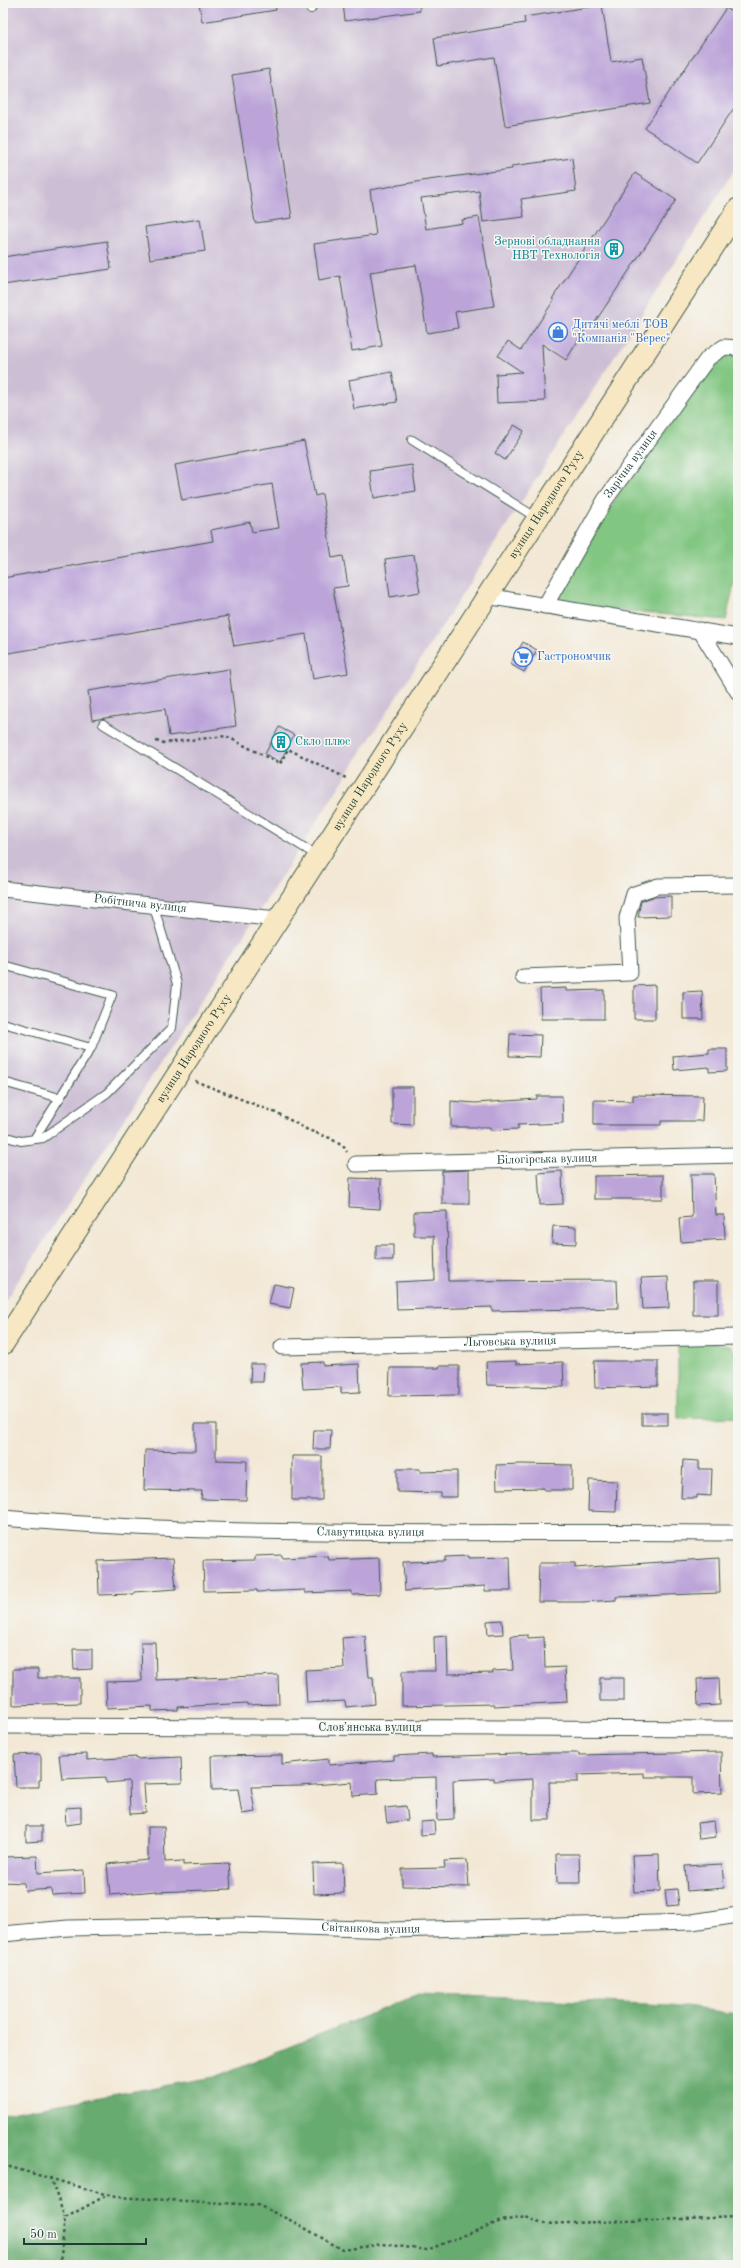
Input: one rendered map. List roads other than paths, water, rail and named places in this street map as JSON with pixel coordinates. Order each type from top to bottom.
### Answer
[{"type":"main road","name":"вулиця Народного Руху","points":[[3,1344],[176,1074],[738,210]]},
{"type":"street","name":"Зарічна вулиця","points":[[546,606],[605,500],[708,358],[724,347],[738,348]]},
{"type":"street","points":[[486,596],[738,637]]},
{"type":"street","points":[[700,630],[738,692]]},
{"type":"street","points":[[524,977],[630,972],[627,918],[634,894],[658,886],[738,885]]},
{"type":"street","name":"Робітнича вулиця","points":[[3,889],[154,907],[277,919]]},
{"type":"street","name":"Білогірська вулиця","points":[[356,1164],[738,1155]]},
{"type":"street","name":"Льговська вулиця","points":[[282,1347],[738,1337]]},
{"type":"street","name":"Славутицька вулиця","points":[[3,1518],[82,1525],[276,1531],[738,1533]]},
{"type":"street","name":"Словʼянська вулиця","points":[[3,1726],[738,1729]]},
{"type":"street","name":"Світанкова вулиця","points":[[3,1934],[68,1928],[238,1924],[391,1930],[692,1922],[738,1915]]},
{"type":"lane","points":[[412,440],[537,518]]},
{"type":"lane","points":[[103,724],[318,856]]},
{"type":"lane","points":[[3,1136],[21,1141],[43,1138],[108,1093],[172,1028],[177,984],[154,907]]},
{"type":"lane","points":[[3,965],[112,995],[91,1048],[34,1139]]},
{"type":"lane","points":[[3,1023],[91,1048]]},
{"type":"lane","points":[[3,1082],[60,1098]]},
{"type":"place","name":"Зернові обладнання НВТ Технологія","points":[[614,249]]},
{"type":"place","name":"Дитячі меблі ТОВ \"Компанія \"Верес\"","points":[[558,332]]},
{"type":"place","name":"Гастрономчик","points":[[523,657]]},
{"type":"place","name":"Скло плюс","points":[[281,742]]}]
